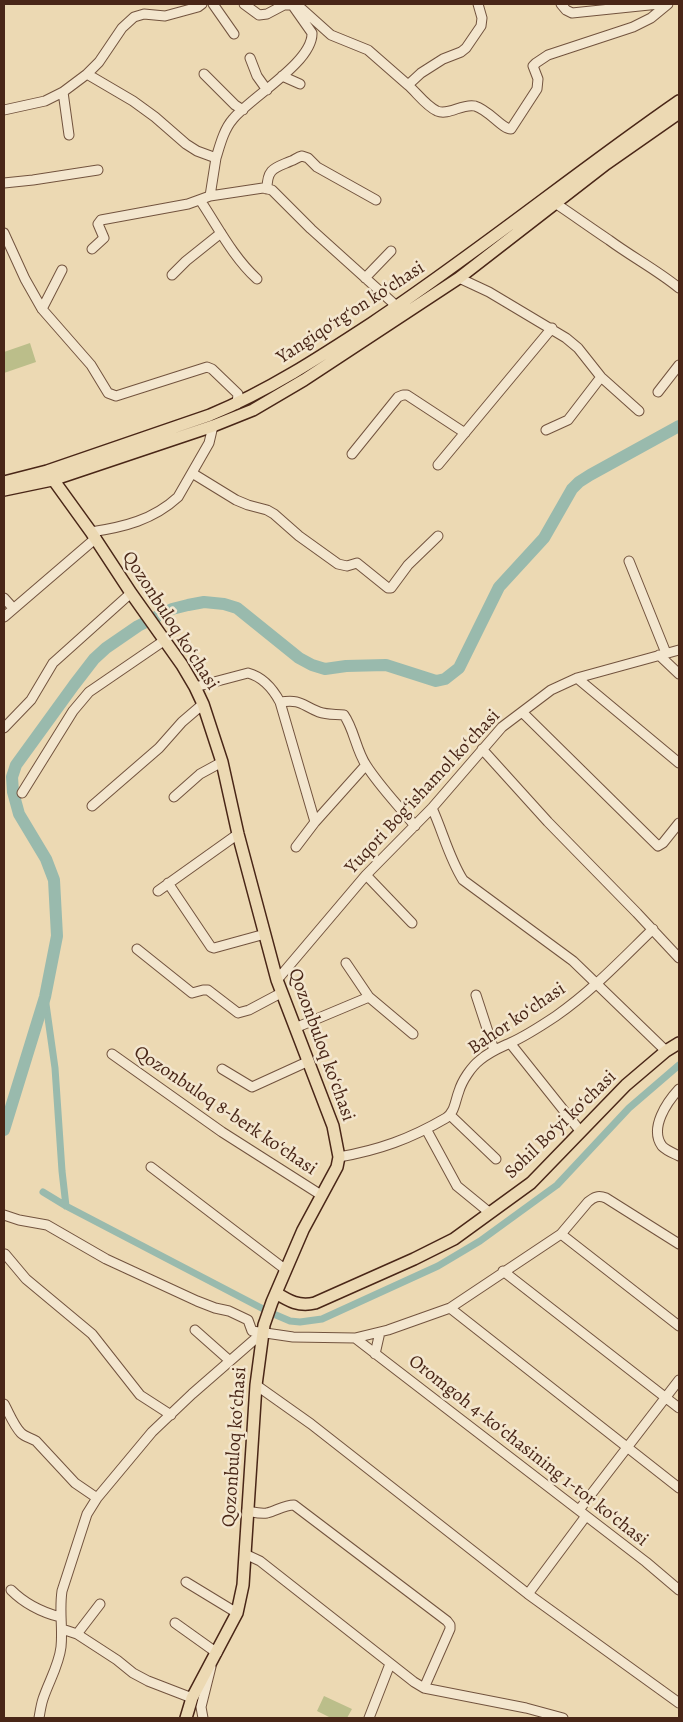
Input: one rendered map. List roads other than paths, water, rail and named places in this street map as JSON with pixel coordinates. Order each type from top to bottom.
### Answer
[{"type":"main road","name":"Yangiqoʻrgʻon koʻchasi","points":[[4,482],[50,475],[210,415],[237,404],[296,372],[448,271],[598,158],[679,101]]},
{"type":"main road","name":"Yangiqoʻrgʻon koʻchasi","points":[[4,490],[213,426],[253,410],[304,380],[459,278],[606,164],[679,113]]},
{"type":"main road","name":"Qozonbuloq koʻchasi","points":[[50,475],[94,535],[131,593],[165,640],[195,688],[202,704],[222,762],[238,834],[281,994],[330,1115],[339,1157],[337,1167],[303,1230],[274,1297],[263,1329],[256,1385],[243,1585],[237,1613],[192,1698],[186,1718]]},
{"type":"main road","name":"Sohil Boʻyi koʻchasi","points":[[274,1297],[299,1305],[308,1305],[414,1259],[454,1238],[531,1184],[626,1085],[666,1051],[679,1043]]},
{"type":"street","points":[[4,110],[45,101],[63,92],[87,74],[99,62],[122,28],[134,17],[144,14],[165,16],[198,7],[202,4]]},
{"type":"street","points":[[213,4],[234,34]]},
{"type":"street","points":[[244,4],[259,15],[267,14],[284,5],[293,5],[302,9],[331,35],[368,50],[408,84],[427,104],[439,112],[445,112],[462,106],[475,106],[490,113],[506,128],[511,129],[537,89],[538,79],[533,66],[536,62],[548,56],[633,27],[651,18],[668,4]]},
{"type":"street","points":[[408,84],[443,59],[463,51],[481,26],[482,18],[478,4]]},
{"type":"street","points":[[561,4],[572,13],[659,4]]},
{"type":"street","points":[[210,196],[216,158],[232,120],[267,90],[307,51],[312,38],[308,27],[293,5]]},
{"type":"street","points":[[250,58],[257,76],[267,90]]},
{"type":"street","points":[[87,74],[133,101],[176,137],[197,151],[216,158]]},
{"type":"street","points":[[204,74],[235,105],[243,110]]},
{"type":"street","points":[[282,76],[300,84]]},
{"type":"street","points":[[63,92],[69,135]]},
{"type":"street","points":[[267,189],[267,180],[271,171],[278,165],[302,156],[308,158],[317,167],[376,200]]},
{"type":"street","points":[[4,183],[98,170]]},
{"type":"street","points":[[92,249],[104,238],[98,224],[101,220],[188,204],[210,196],[267,189],[276,194],[311,229],[392,302],[394,308]]},
{"type":"street","points":[[200,200],[229,246],[257,278]]},
{"type":"street","points":[[555,203],[608,240],[644,262],[679,288]]},
{"type":"street","points":[[4,233],[42,309],[91,365],[108,393],[112,396],[124,394],[207,367],[212,369],[238,394],[237,404]]},
{"type":"street","points":[[172,275],[186,261],[221,233]]},
{"type":"street","points":[[365,278],[391,251]]},
{"type":"street","points":[[42,309],[62,270]]},
{"type":"street","points":[[459,278],[489,292],[552,328],[578,348],[601,376],[639,411]]},
{"type":"street","points":[[438,465],[552,328]]},
{"type":"street","points":[[658,392],[679,364]]},
{"type":"street","points":[[546,430],[568,420],[601,376]]},
{"type":"street","points":[[352,454],[398,398],[403,395],[464,433]]},
{"type":"street","points":[[4,617],[94,535],[148,518],[178,497],[209,444],[213,426]]},
{"type":"street","points":[[192,473],[236,500],[274,514],[299,536],[338,564],[347,566],[357,564],[388,588],[392,587],[408,565],[438,536]]},
{"type":"street","points":[[630,561],[663,654],[679,674]]},
{"type":"street","points":[[4,728],[31,700],[53,663],[131,593]]},
{"type":"street","points":[[4,598],[13,608]]},
{"type":"street","points":[[22,792],[73,711],[89,692],[165,640]]},
{"type":"street","name":"Yuqori Bogʻishamol koʻchasi","points":[[277,980],[366,875],[432,808],[502,726],[551,690],[576,678],[679,650]]},
{"type":"street","points":[[195,688],[248,673],[262,680],[275,693],[280,702],[315,822]]},
{"type":"street","points":[[576,678],[679,763]]},
{"type":"street","points":[[280,702],[292,700],[304,703],[319,712],[344,716],[348,721],[358,752],[366,765],[415,826]]},
{"type":"street","points":[[92,806],[159,748],[182,722],[202,704]]},
{"type":"street","points":[[522,712],[658,846],[664,843],[679,823]]},
{"type":"street","points":[[482,749],[548,822],[679,958]]},
{"type":"street","points":[[174,797],[200,774],[222,762]]},
{"type":"street","points":[[296,846],[366,765]]},
{"type":"street","points":[[432,808],[450,849],[453,864],[463,880],[573,961],[666,1051]]},
{"type":"street","points":[[158,890],[238,834]]},
{"type":"street","points":[[366,875],[412,923]]},
{"type":"street","points":[[168,883],[210,947],[214,948],[265,934]]},
{"type":"street","name":"Bahor koʻchasi","points":[[450,1115],[456,1103],[459,1090],[478,1061],[558,1014],[597,983],[653,929]]},
{"type":"street","points":[[137,950],[192,994],[208,990],[238,1013],[249,1010],[281,994]]},
{"type":"street","points":[[346,963],[369,997],[413,1034]]},
{"type":"street","points":[[476,995],[494,1050]]},
{"type":"street","points":[[295,1028],[369,997]]},
{"type":"street","points":[[510,1043],[581,1132]]},
{"type":"street","name":"Qozonbuloq 8-berk koʻchasi","points":[[112,1054],[222,1132],[321,1195]]},
{"type":"street","points":[[222,1069],[252,1087],[309,1062]]},
{"type":"street","points":[[679,1089],[666,1105],[658,1132],[659,1140],[663,1147],[679,1156]]},
{"type":"street","points":[[339,1157],[365,1152],[408,1138],[450,1115],[496,1159]]},
{"type":"street","points":[[426,1129],[457,1186],[490,1213]]},
{"type":"street","points":[[151,1167],[286,1270]]},
{"type":"street","points":[[4,1215],[47,1225],[106,1259],[197,1301],[248,1320],[252,1330],[263,1329],[293,1337],[355,1338],[380,1332],[450,1308],[561,1234],[588,1202],[599,1196],[606,1198],[679,1244]]},
{"type":"street","points":[[561,1234],[679,1326]]},
{"type":"street","points":[[5,1254],[26,1279],[92,1334],[140,1395],[170,1415]]},
{"type":"street","points":[[503,1271],[679,1408]]},
{"type":"street","points":[[450,1308],[679,1488]]},
{"type":"street","points":[[39,1718],[43,1700],[58,1661],[62,1629],[60,1617],[62,1591],[86,1514],[152,1432],[263,1329]]},
{"type":"street","points":[[195,1330],[230,1361]]},
{"type":"street","points":[[376,1354],[380,1332]]},
{"type":"street","name":"Oromgoh 4-koʻchasining 1-tor koʻchasi","points":[[355,1338],[679,1590]]},
{"type":"street","points":[[528,1594],[627,1446],[679,1380]]},
{"type":"street","points":[[256,1385],[311,1424],[528,1594],[679,1703]]},
{"type":"street","points":[[4,1404],[19,1431],[36,1441],[75,1483],[97,1498]]},
{"type":"street","points":[[247,1511],[260,1514],[268,1513],[294,1505],[447,1621],[450,1629],[424,1688]]},
{"type":"street","points":[[245,1554],[260,1561],[390,1664],[424,1688],[526,1708],[563,1718]]},
{"type":"street","points":[[186,1582],[237,1613]]},
{"type":"street","points":[[11,1590],[23,1602],[45,1613],[60,1617]]},
{"type":"street","points":[[77,1634],[100,1604]]},
{"type":"street","points":[[175,1623],[215,1657],[201,1708],[202,1718]]},
{"type":"street","points":[[62,1629],[77,1634],[117,1660],[133,1673],[148,1681],[192,1698]]},
{"type":"street","points":[[368,1718],[390,1664]]},
{"type":"waterway","points":[[4,1130],[45,997],[57,936],[54,880],[46,859],[19,814],[13,792],[12,777],[16,765],[94,659],[106,648],[138,626],[172,609],[204,602],[224,604],[237,608],[299,658],[312,665],[325,669],[346,666],[386,665],[436,681],[445,679],[459,668],[499,587],[544,538],[572,489],[590,475],[679,426]]},
{"type":"waterway","points":[[45,997],[55,1068],[66,1206]]},
{"type":"waterway","points":[[43,1192],[66,1206],[269,1312],[290,1321],[300,1322],[322,1319],[438,1266],[480,1241],[557,1185],[629,1108],[679,1065]]}]
